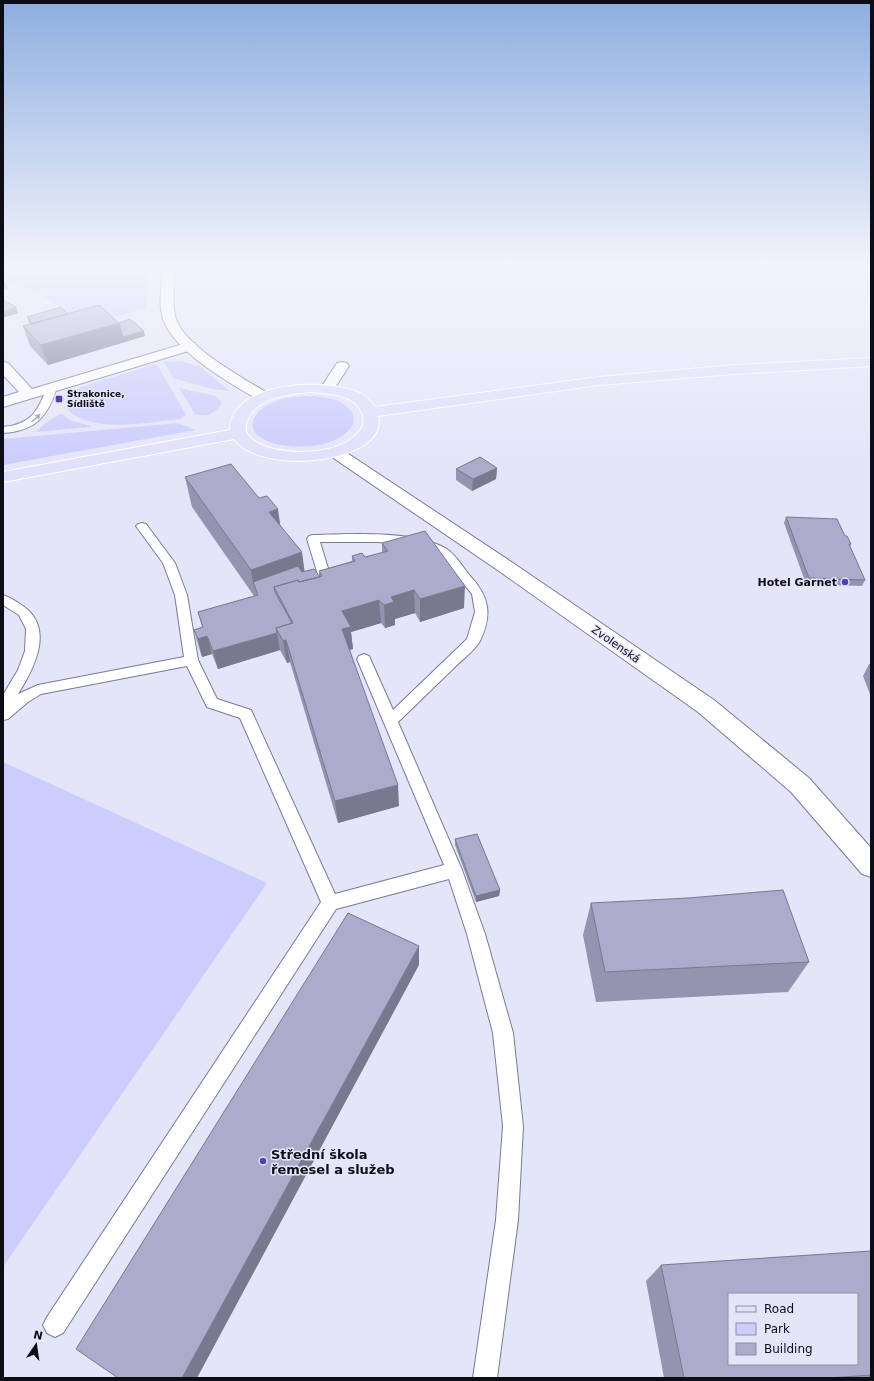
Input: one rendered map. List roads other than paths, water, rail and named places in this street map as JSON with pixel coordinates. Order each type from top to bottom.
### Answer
[{"type":"main road","points":[[371,412],[599,381],[755,368],[871,362]]},
{"type":"main road","points":[[294,389],[327,389],[356,397],[365,404],[371,412],[372,423],[366,434],[353,444],[335,452],[309,457],[295,457],[275,455],[259,450],[246,442],[239,433],[238,423],[242,414],[251,405],[264,397],[294,389]]},
{"type":"main road","points":[[3,477],[239,433]]},
{"type":"street","points":[[175,331],[209,362],[264,397]]},
{"type":"street","points":[[3,402],[190,346]]},
{"type":"street","points":[[3,366],[29,394]]},
{"type":"street","points":[[327,389],[342,366]]},
{"type":"street","name":"Zvolenská","points":[[335,452],[506,567],[706,706],[800,785],[871,866]]},
{"type":"lane","points":[[3,430],[25,426],[37,418],[49,398],[52,387]]},
{"type":"lane","points":[[142,526],[169,563],[181,595],[191,660],[212,703],[246,714],[330,903]]},
{"type":"lane","points":[[325,578],[313,540],[334,538],[404,541],[427,544],[442,550],[478,593],[482,609],[473,641],[390,721]]},
{"type":"lane","points":[[3,599],[24,612],[33,629],[32,652],[25,671],[3,707]]},
{"type":"lane","points":[[364,659],[454,870],[476,934],[503,1033],[513,1126],[507,1220],[485,1378]]},
{"type":"lane","points":[[3,715],[22,698],[38,690],[191,660]]},
{"type":"lane","points":[[56,1325],[330,903],[454,870]]},
{"type":"place","name":"Strakonice, Sídliště","points":[[59,399]]},
{"type":"place","name":"Hotel Garnet","points":[[845,582]]},
{"type":"place","name":"Střední škola řemesel a služeb","points":[[263,1161]]}]
